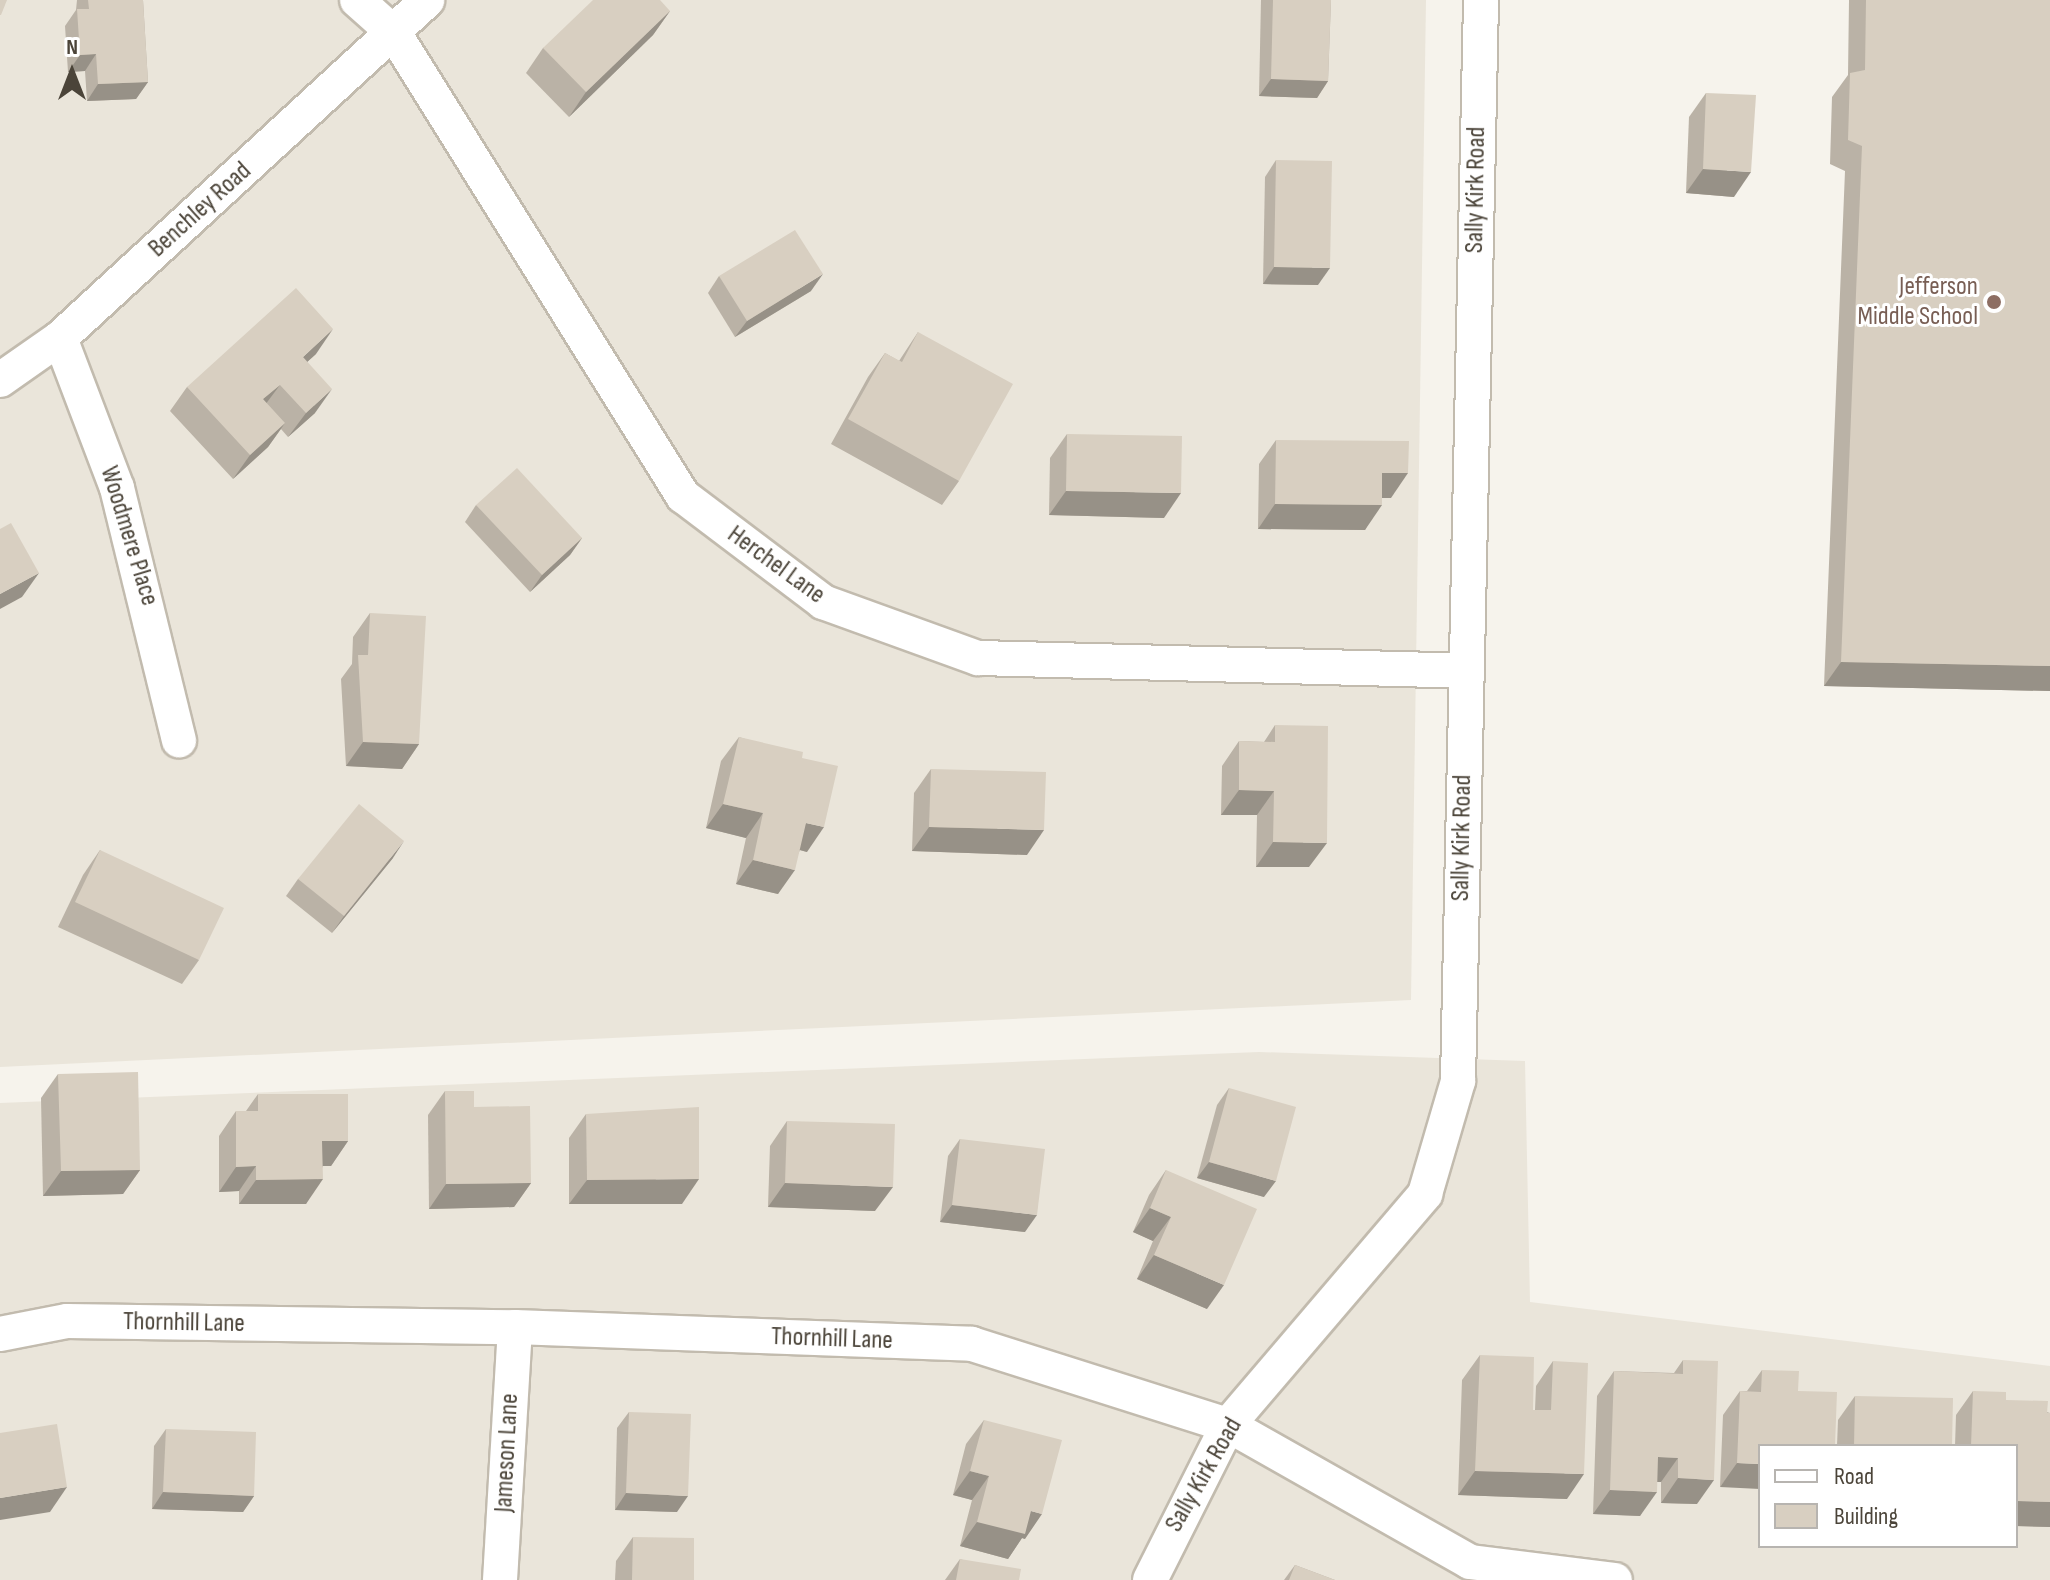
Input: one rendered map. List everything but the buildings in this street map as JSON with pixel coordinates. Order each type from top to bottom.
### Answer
[{"type":"street","name":"Herchel Lane","points":[[357,0],[394,33],[683,496],[823,602],[978,658],[1464,671]]},
{"type":"street","name":"Benchley Road","points":[[0,380],[60,338],[427,0]]},
{"type":"street","name":"Sally Kirk Road","points":[[1150,1580],[1228,1425],[1425,1194],[1458,1081],[1464,671],[1481,0]]},
{"type":"street","name":"Woodmere Place","points":[[60,338],[117,488],[179,740]]},
{"type":"street","name":"Thornhill Lane","points":[[0,1334],[67,1321],[515,1327],[972,1344],[1228,1425],[1470,1562],[1615,1580]]},
{"type":"street","name":"Jameson Lane","points":[[500,1580],[515,1327]]},
{"type":"shaded area","points":[[0,0],[1426,0],[1411,1000],[0,1067]]},
{"type":"shaded area","points":[[1259,1052],[1525,1061],[1530,1302],[2050,1366],[2050,1580],[0,1580],[0,1103]]},
{"type":"place","name":"Jefferson Middle School","points":[[1994,302]]}]
